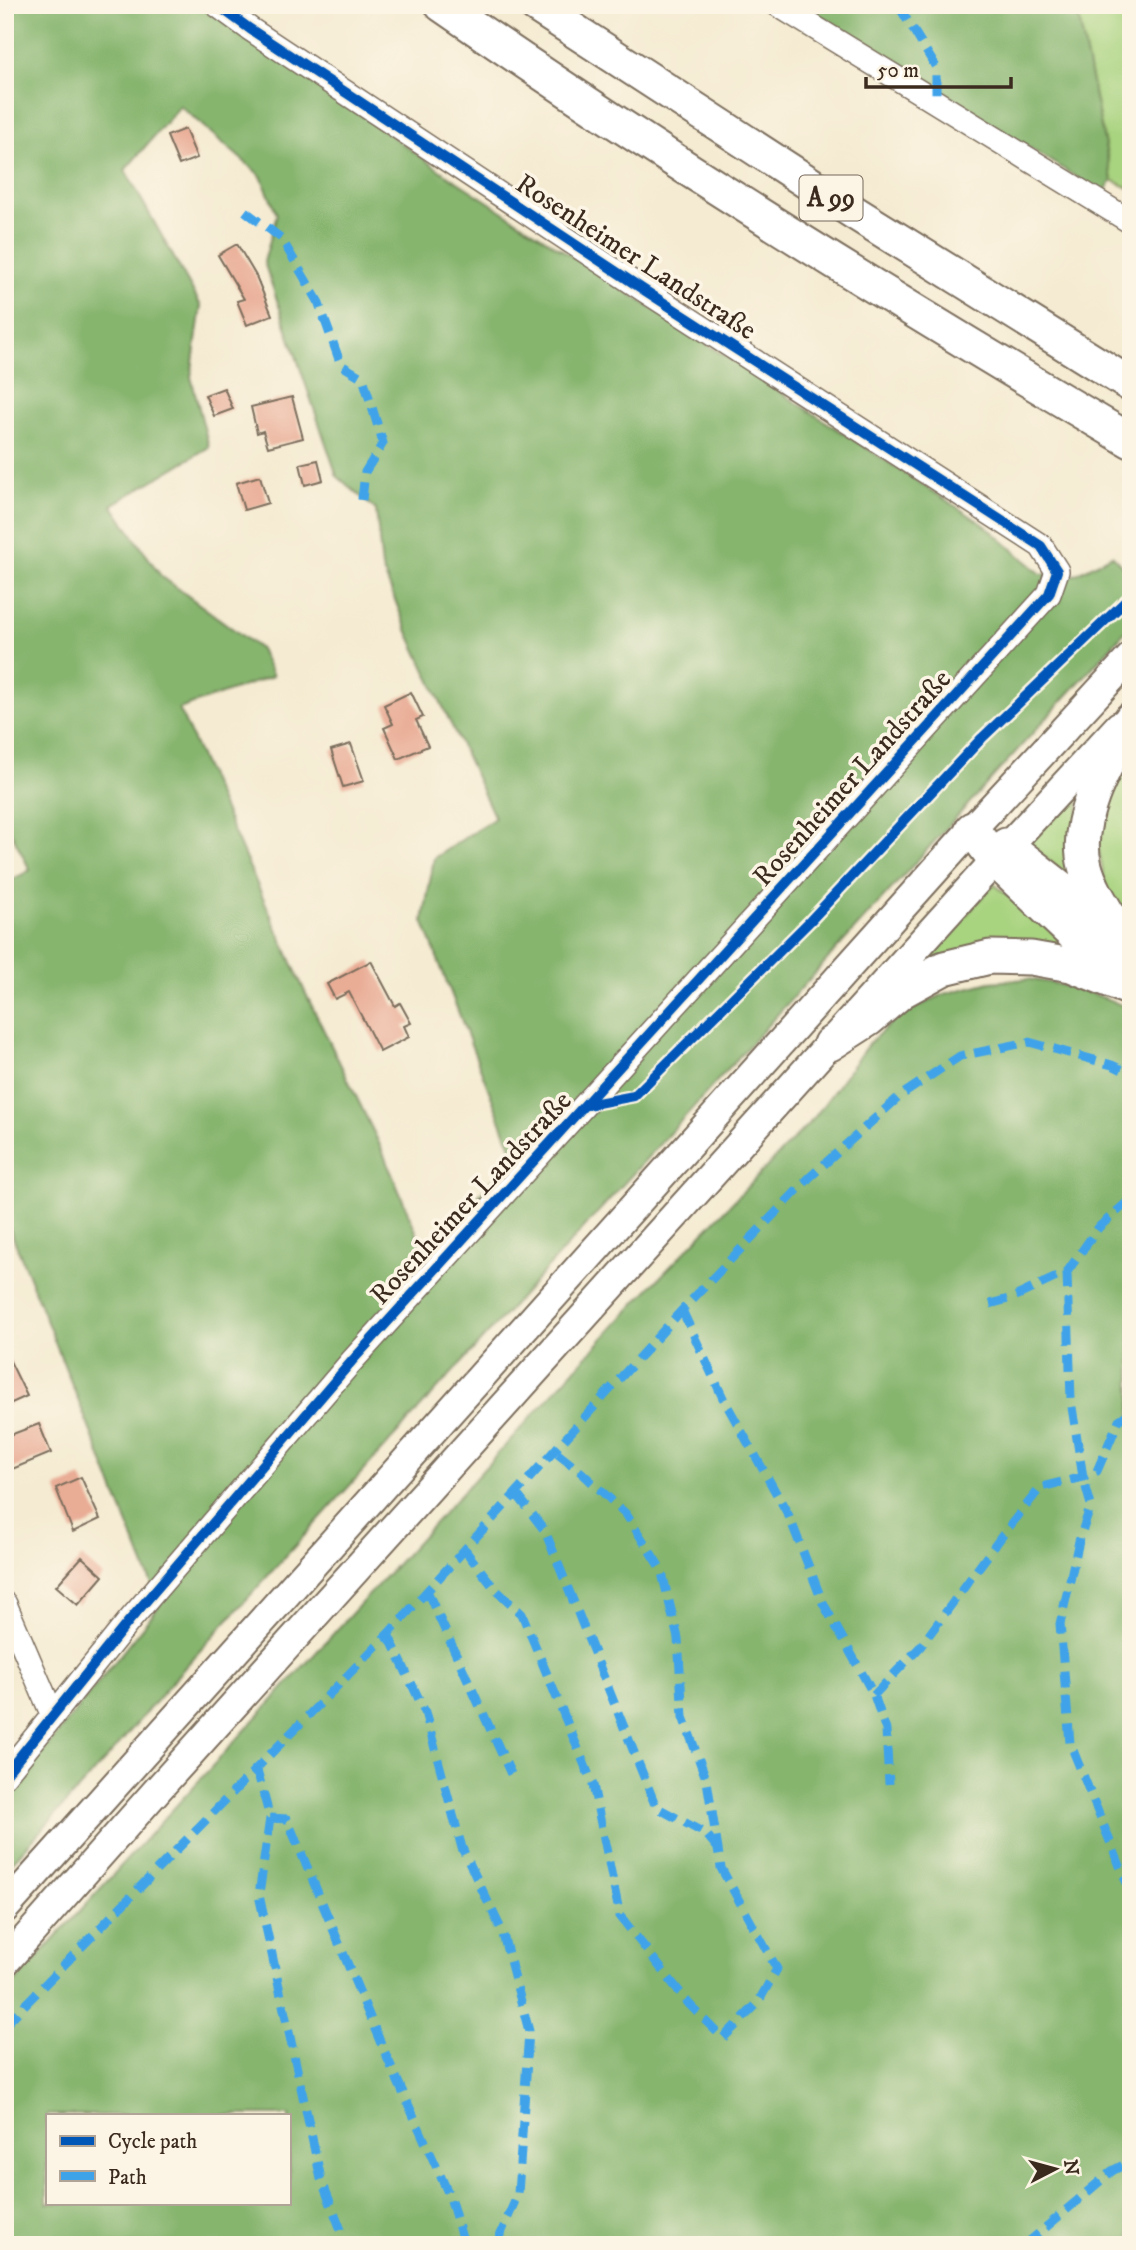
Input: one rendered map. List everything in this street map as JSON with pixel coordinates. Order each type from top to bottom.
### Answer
[{"type":"highway","name":"A 99","points":[[442,5],[605,116],[974,348],[1131,441]]},
{"type":"highway","name":"A 99","points":[[536,5],[647,80],[855,213],[1131,385]]},
{"type":"highway","points":[[1125,938],[1095,890],[1084,865],[1083,832],[1099,777],[1131,716]]},
{"type":"highway","points":[[972,829],[1002,853],[1125,938]]},
{"type":"highway","points":[[1002,853],[1075,936],[1131,974]]},
{"type":"highway","points":[[830,1044],[869,1019],[902,992],[944,968],[990,957],[1031,958],[1071,965],[1131,989]]},
{"type":"main road","points":[[5,1908],[972,829],[1131,657]]},
{"type":"main road","points":[[5,1962],[1002,853],[1131,716]]},
{"type":"street","name":"Rosenheimer Landstraße","points":[[5,1776],[129,1621],[352,1361],[1049,594],[1056,571],[1041,545],[644,290],[217,5]]},
{"type":"street","points":[[778,5],[1131,222]]},
{"type":"street","points":[[5,1604],[53,1716]]},
{"type":"green space","points":[[5,5],[205,5],[441,171],[986,526],[1041,574],[1075,575],[1112,555],[1131,575],[1131,625],[176,1677],[5,1870],[5,1796],[160,1605],[5,1217],[5,884],[30,870],[5,820]],"holes":[[[180,106],[261,176],[277,214],[264,262],[337,476],[376,510],[382,568],[408,632],[495,818],[434,858],[423,921],[514,1155],[426,1255],[378,1141],[305,992],[179,709],[273,676],[260,649],[161,576],[112,505],[209,447],[191,377],[201,306],[125,170]]]},
{"type":"green space","points":[[802,5],[1076,5],[1112,180],[1103,194]]},
{"type":"green space","points":[[1076,5],[1131,5],[1131,189],[1112,180]]},
{"type":"green space","points":[[1131,759],[1131,922],[1107,892],[1096,837],[1109,786]]},
{"type":"green space","points":[[1078,792],[1081,887],[1027,843]]},
{"type":"green space","points":[[994,884],[1071,947],[926,960]]},
{"type":"green space","points":[[1028,979],[1081,990],[1131,1010],[1131,2245],[5,2245],[5,1993],[639,1299],[814,1118],[869,1043],[899,1016],[944,994],[990,982]]},
{"type":"building","points":[[185,129],[197,158],[179,165],[167,136]]},
{"type":"building","points":[[237,244],[256,276],[272,315],[247,325],[237,301],[244,299],[218,255]]},
{"type":"building","points":[[224,388],[233,409],[214,416],[205,395]]},
{"type":"building","points":[[292,397],[303,438],[268,447],[263,431],[257,433],[251,407]]},
{"type":"building","points":[[318,460],[323,480],[305,485],[300,464]]},
{"type":"building","points":[[260,476],[268,503],[244,510],[236,483]]},
{"type":"building","points":[[411,692],[423,717],[416,720],[428,746],[398,759],[384,728],[393,724],[384,705]]},
{"type":"building","points":[[351,744],[364,781],[343,787],[331,750]]},
{"type":"building","points":[[371,961],[395,1006],[400,1003],[411,1023],[404,1026],[409,1037],[380,1052],[349,992],[335,999],[327,984]]},
{"type":"building","points":[[5,1351],[27,1396],[5,1406]]},
{"type":"building","points":[[39,1424],[51,1453],[5,1472],[5,1437]]},
{"type":"building","points":[[81,1477],[100,1519],[73,1532],[56,1488]]},
{"type":"building","points":[[82,1557],[103,1576],[78,1605],[56,1586]]},
{"type":"marked path","points":[[898,5],[936,67],[936,102]]},
{"type":"marked path","points":[[245,211],[281,238],[318,301],[341,365],[363,378],[383,443],[365,472],[361,509]]},
{"type":"marked path","points":[[5,2025],[388,1634],[682,1310],[810,1177],[900,1096],[960,1056],[1029,1042],[1112,1065],[1131,1074]]},
{"type":"marked path","points":[[990,1304],[1012,1298],[1067,1272],[1099,1227],[1131,1199]]},
{"type":"marked path","points":[[1067,1272],[1071,1401],[1083,1477],[1091,1505],[1079,1541],[1060,1624],[1070,1743],[1131,1893]]},
{"type":"marked path","points":[[682,1310],[723,1398],[789,1516],[823,1603],[874,1695],[886,1730],[889,1784]]},
{"type":"marked path","points":[[874,1695],[920,1647],[1041,1487],[1097,1471],[1119,1420],[1131,1412]]},
{"type":"marked path","points":[[464,1549],[495,1589],[522,1614],[593,1785],[620,1916],[689,2004],[723,2038],[757,2004],[777,1969],[721,1868],[707,1781],[683,1717],[678,1638],[661,1569],[626,1514],[554,1451]]},
{"type":"marked path","points":[[516,1493],[545,1531],[656,1807],[706,1834],[717,1847]]},
{"type":"marked path","points":[[427,1591],[511,1774]]},
{"type":"marked path","points":[[388,1634],[425,1712],[462,1848],[502,1931],[529,2031],[518,2194],[496,2245]]},
{"type":"marked path","points":[[256,1766],[270,1818],[259,1895],[321,2179],[347,2245]]},
{"type":"marked path","points":[[270,1818],[287,1819],[382,2046],[450,2197],[464,2245]]},
{"type":"marked path","points":[[1025,2245],[1112,2171],[1131,2161]]},
{"type":"cycle path","points":[[5,1775],[129,1621],[352,1361],[1049,594],[1057,571],[1041,546],[644,290],[217,5]]},
{"type":"cycle path","points":[[587,1105],[634,1096],[810,921],[982,738],[1131,596]]}]
